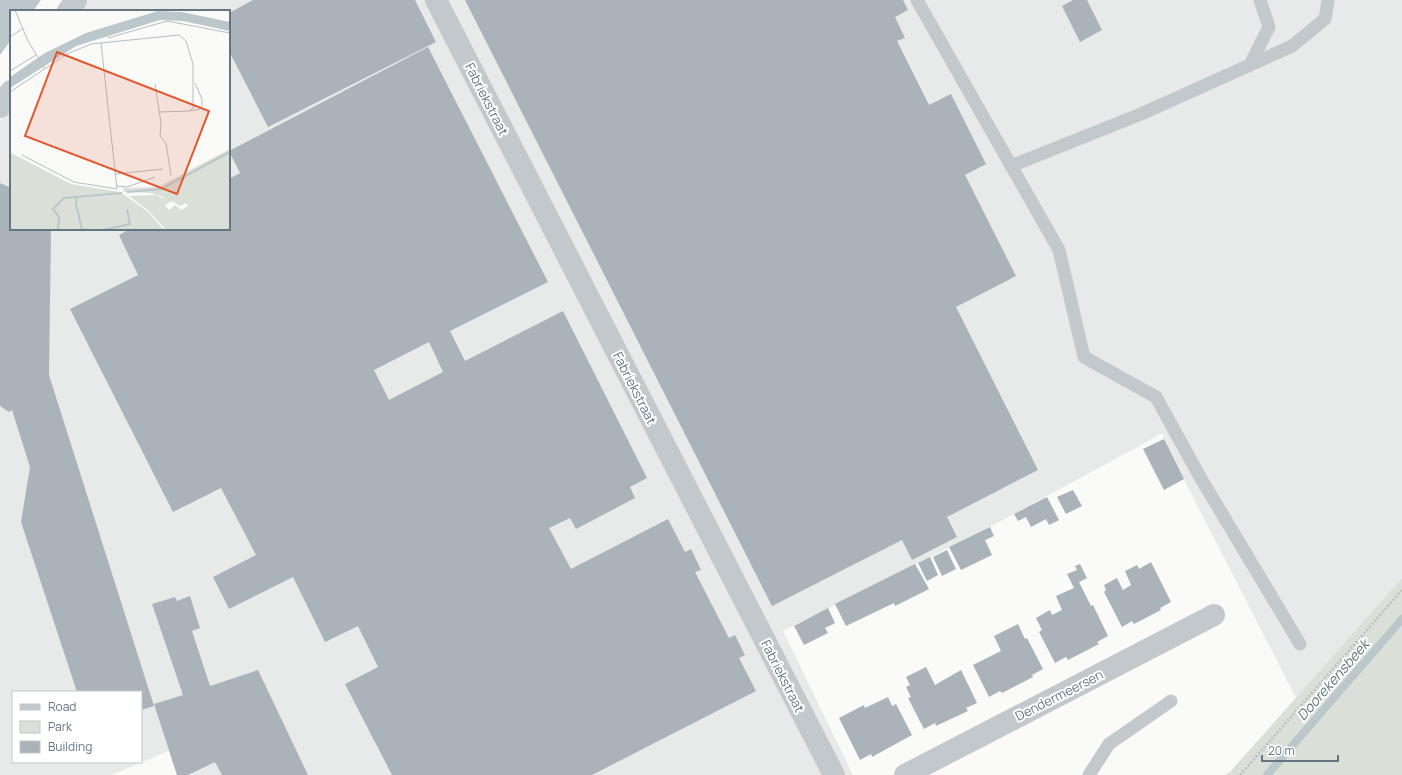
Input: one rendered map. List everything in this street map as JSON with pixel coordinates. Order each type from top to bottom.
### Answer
[{"type":"street","points":[[69,10],[76,0]]},
{"type":"street","name":"Fabriekstraat","points":[[436,0],[834,775]]},
{"type":"street","points":[[0,107],[10,92]]},
{"type":"street","name":"Dendermeersen","points":[[905,775],[1214,615]]},
{"type":"lane","points":[[917,0],[1059,250],[1084,357],[1156,397],[1200,477],[1300,644]]},
{"type":"lane","points":[[1250,65],[1269,27],[1260,0]]},
{"type":"lane","points":[[1011,166],[1141,114],[1292,46],[1325,19],[1328,0]]},
{"type":"lane","points":[[1089,775],[1108,744],[1171,701]]},
{"type":"path","points":[[1240,775],[1402,590]]},
{"type":"shaded area","points":[[0,0],[41,0],[34,10],[10,10],[10,41],[0,55]]},
{"type":"shaded area","points":[[86,0],[1402,0],[1402,578],[1296,698],[1170,452],[1163,433],[990,527],[783,631],[853,775],[177,775],[169,751],[142,762],[142,691],[12,691],[12,763],[140,763],[111,775],[0,775],[0,121],[10,107],[10,230],[230,230],[230,10],[79,10]]},
{"type":"green space","points":[[1402,578],[1402,775],[1224,775],[1230,772]]},
{"type":"building","points":[[253,0],[415,0],[436,42],[268,127],[230,53],[230,12]]},
{"type":"building","points":[[465,0],[903,0],[908,10],[895,17],[905,38],[897,41],[929,105],[951,94],[986,164],[965,175],[1016,276],[956,307],[1038,470],[947,517],[957,537],[912,560],[902,540],[772,606]]},
{"type":"building","points":[[1073,0],[1087,0],[1102,30],[1080,42],[1062,6]]},
{"type":"building","points":[[428,47],[548,282],[450,331],[465,361],[563,311],[647,478],[630,487],[635,498],[576,529],[570,518],[549,528],[571,569],[668,519],[685,552],[691,549],[701,570],[695,572],[729,638],[735,635],[745,655],[739,658],[756,691],[592,775],[392,775],[345,684],[378,667],[358,626],[325,642],[293,577],[229,609],[213,577],[256,555],[221,488],[173,512],[70,309],[138,275],[119,235],[128,230],[230,230],[230,178],[240,173],[230,150]],"holes":[[[429,342],[443,372],[389,400],[374,370]]]},
{"type":"building","points":[[0,183],[10,188],[10,230],[51,230],[49,375],[154,706],[142,710],[142,691],[77,691],[21,522],[30,467],[12,410],[9,412],[0,406]]},
{"type":"building","points":[[1164,439],[1184,479],[1164,490],[1143,449]]},
{"type":"building","points":[[1073,490],[1082,506],[1066,514],[1057,497]]},
{"type":"building","points":[[1047,497],[1059,520],[1049,525],[1046,519],[1031,527],[1026,517],[1018,521],[1014,514]]},
{"type":"building","points":[[990,527],[994,536],[985,540],[992,555],[961,570],[949,547]]},
{"type":"building","points":[[947,550],[956,569],[942,576],[933,557]]},
{"type":"building","points":[[930,557],[938,575],[927,581],[918,563]]},
{"type":"building","points":[[1151,562],[1171,602],[1160,608],[1161,610],[1134,624],[1132,621],[1122,627],[1104,592],[1106,590],[1104,585],[1117,578],[1123,590],[1131,585],[1125,571],[1137,565],[1139,569]]},
{"type":"building","points":[[915,564],[929,589],[895,606],[894,603],[846,626],[835,604]]},
{"type":"building","points":[[1080,564],[1087,578],[1079,582],[1091,606],[1093,605],[1108,636],[1097,642],[1099,644],[1068,660],[1066,657],[1055,663],[1039,632],[1042,630],[1036,618],[1050,610],[1052,615],[1062,610],[1056,596],[1074,588],[1067,574],[1077,570],[1075,566]]},
{"type":"building","points":[[190,596],[200,628],[192,631],[210,686],[258,670],[308,775],[222,775],[215,762],[188,775],[177,775],[154,704],[183,695],[152,604],[175,597],[177,601]]},
{"type":"building","points":[[828,608],[835,623],[825,628],[828,633],[804,645],[794,626]]},
{"type":"building","points":[[1018,624],[1043,669],[1032,675],[1033,677],[1002,693],[1000,691],[989,697],[973,665],[1001,651],[994,636]]},
{"type":"building","points":[[926,667],[935,685],[961,670],[977,703],[966,708],[968,711],[936,726],[935,723],[924,729],[908,698],[911,697],[906,687],[910,685],[906,677]]},
{"type":"building","points":[[888,697],[892,706],[896,704],[912,735],[872,757],[871,754],[860,760],[839,718],[864,705],[865,708]]},
{"type":"waterway","name":"Doorekensbeek","points":[[1267,775],[1402,619]]}]
